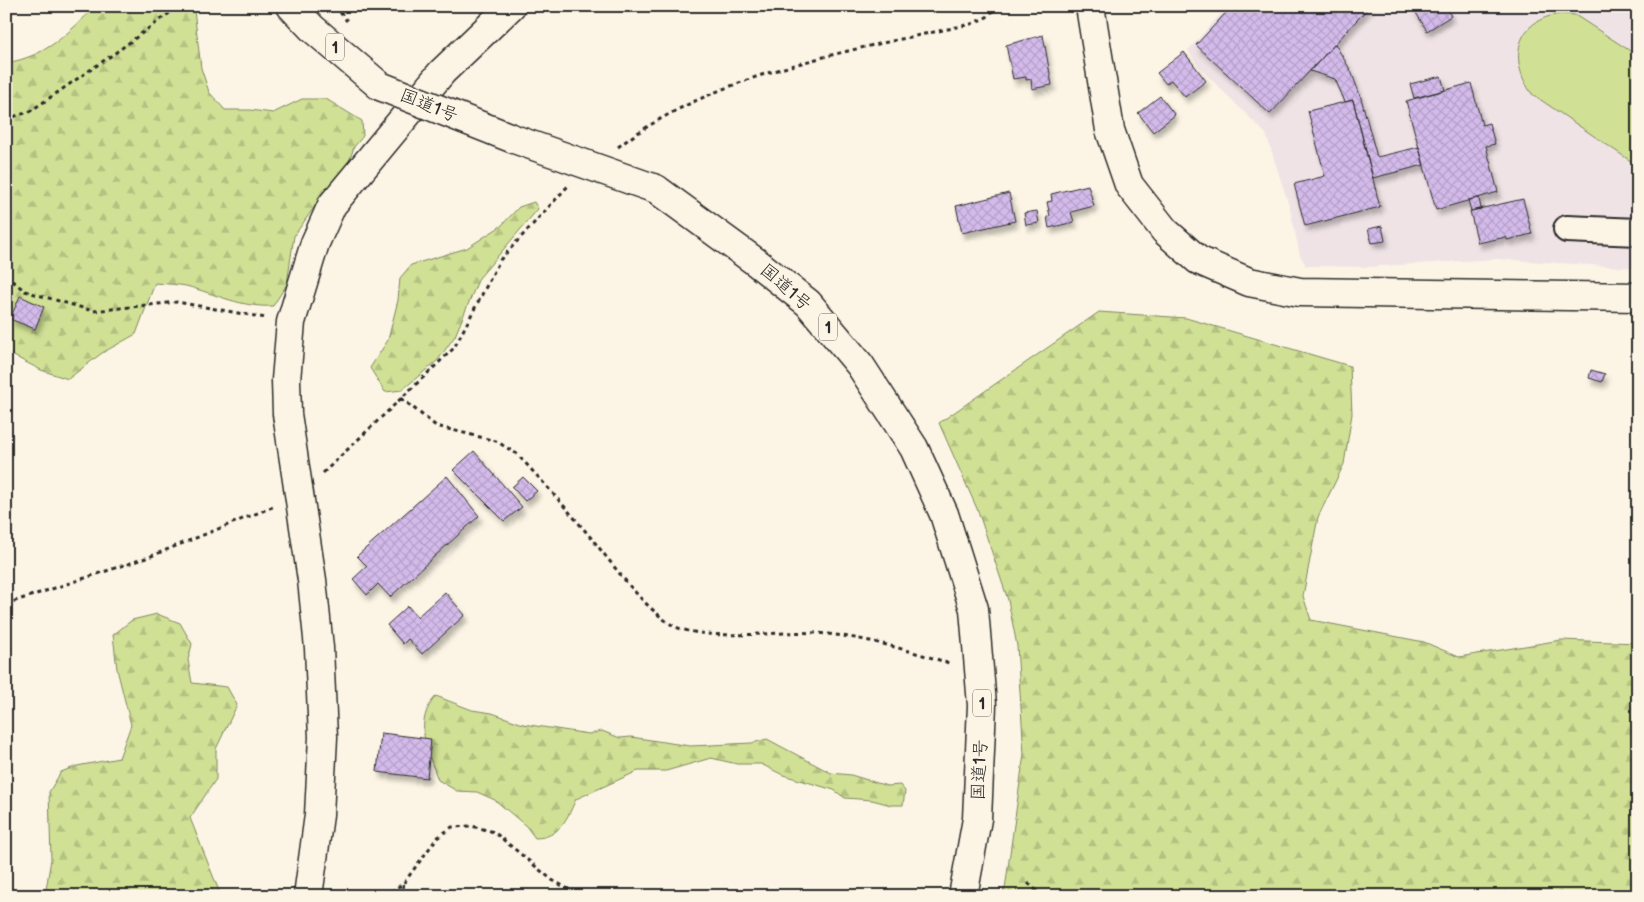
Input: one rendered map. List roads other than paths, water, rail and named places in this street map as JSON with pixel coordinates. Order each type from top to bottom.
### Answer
[{"type":"main road","name":"国道1号","points":[[291,6],[307,17],[380,86],[514,139],[656,189],[756,262],[808,303],[860,365],[914,448],[944,514],[974,609],[982,705],[977,819],[963,896]]},
{"type":"main road","points":[[308,896],[319,815],[323,737],[319,648],[312,580],[287,414],[286,380],[291,322],[316,243],[332,205],[442,72],[511,6]]},
{"type":"main road","points":[[1090,6],[1110,130],[1129,185],[1165,231],[1198,260],[1249,282],[1300,292],[1638,296]]},
{"type":"street","points":[[1567,229],[1638,232]]}]
